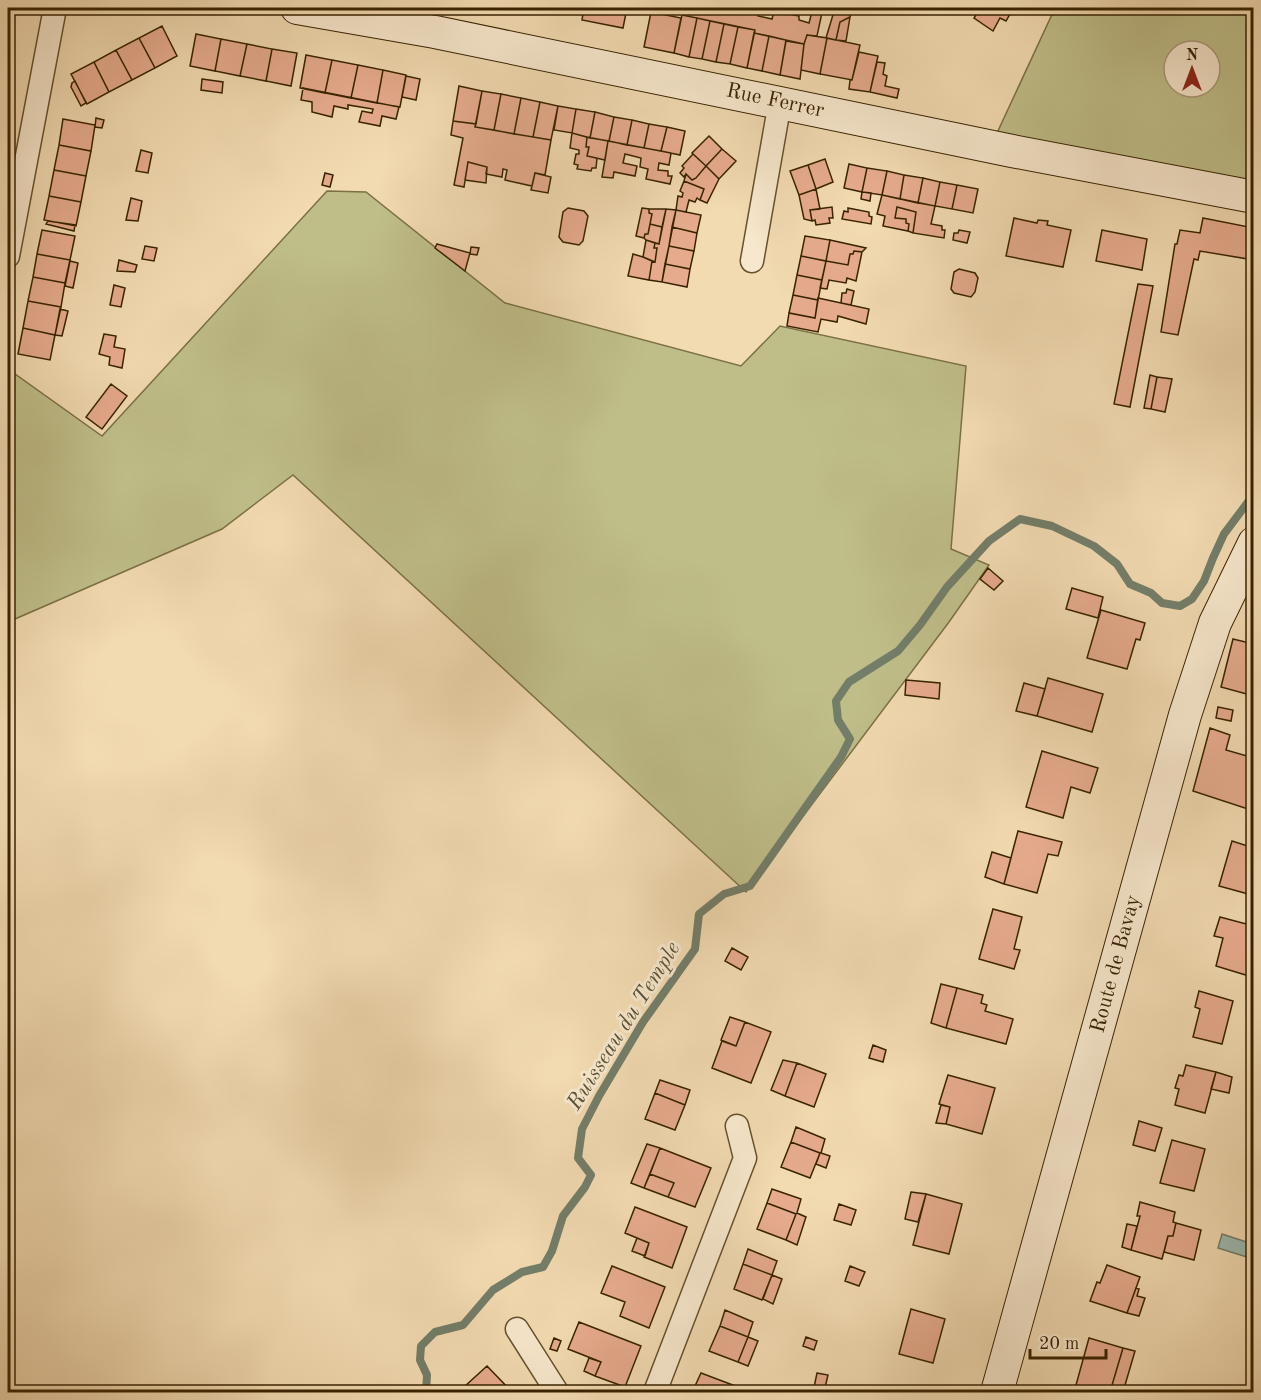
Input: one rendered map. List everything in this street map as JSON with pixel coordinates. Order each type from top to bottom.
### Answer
[{"type":"main road","name":"Rue Ferrer","points":[[297,8],[435,32],[1012,151],[1254,197]]},
{"type":"main road","name":"Route de Bavay","points":[[997,1392],[1185,715],[1215,623],[1254,543]]},
{"type":"street","points":[[8,256],[55,8]]},
{"type":"street","points":[[752,261],[780,102]]},
{"type":"street","points":[[655,1392],[746,1158],[737,1126]]},
{"type":"street","points":[[517,1329],[557,1392]]},
{"type":"shaded area","points":[[1055,8],[1253,8],[1253,197],[991,146]]},
{"type":"shaded area","points":[[327,191],[366,192],[505,303],[741,366],[780,326],[966,366],[951,549],[989,565],[949,622],[746,892],[293,475],[222,529],[8,622],[8,369],[102,436]]},
{"type":"water","points":[[1222,1234],[1253,1244],[1253,1259],[1218,1248]]},
{"type":"building","points":[[584,8],[627,8],[623,28],[582,20]]},
{"type":"building","points":[[684,8],[759,8],[758,16],[772,19],[774,11],[799,16],[799,20],[809,23],[813,8],[823,8],[817,36],[807,35],[804,44],[754,33],[755,30],[682,15]]},
{"type":"building","points":[[835,8],[852,11],[850,17],[840,22],[836,40],[826,38]]},
{"type":"building","points":[[980,8],[1007,8],[1005,11],[1010,14],[1006,21],[1000,18],[993,31],[974,18]]},
{"type":"building","points":[[651,12],[681,18],[674,53],[644,47]]},
{"type":"building","points":[[682,15],[697,18],[689,57],[674,53]]},
{"type":"building","points":[[850,17],[846,41],[836,40],[840,22]]},
{"type":"building","points":[[697,18],[710,21],[702,59],[689,57]]},
{"type":"building","points":[[710,21],[724,24],[716,62],[702,59]]},
{"type":"building","points":[[724,24],[738,27],[730,64],[716,62]]},
{"type":"building","points":[[162,26],[177,56],[155,68],[139,38]]},
{"type":"building","points":[[738,27],[755,30],[747,68],[730,64]]},
{"type":"building","points":[[754,33],[769,36],[762,71],[747,68]]},
{"type":"building","points":[[196,34],[221,39],[215,71],[190,66]]},
{"type":"building","points":[[807,35],[827,38],[820,74],[801,70]]},
{"type":"building","points":[[769,36],[786,40],[780,75],[762,71]]},
{"type":"building","points":[[139,38],[155,68],[132,80],[116,50]]},
{"type":"building","points":[[827,38],[860,45],[852,80],[820,74]]},
{"type":"building","points":[[221,39],[247,44],[240,76],[215,71]]},
{"type":"building","points":[[786,41],[804,44],[800,79],[780,75]]},
{"type":"building","points":[[247,44],[272,49],[266,81],[240,76]]},
{"type":"building","points":[[272,49],[297,53],[291,86],[266,81]]},
{"type":"building","points":[[116,50],[132,80],[109,92],[94,62]]},
{"type":"building","points":[[859,52],[878,56],[870,92],[849,89]]},
{"type":"building","points":[[8,55],[14,63],[8,68]]},
{"type":"building","points":[[306,55],[332,60],[325,93],[300,88]]},
{"type":"building","points":[[332,60],[358,65],[351,98],[325,93]]},
{"type":"building","points":[[94,62],[109,92],[87,104],[71,74]]},
{"type":"building","points":[[877,62],[885,63],[883,74],[887,76],[885,86],[899,89],[897,98],[870,92]]},
{"type":"building","points":[[358,65],[383,70],[377,103],[351,98]]},
{"type":"building","points":[[383,70],[406,75],[400,107],[377,103]]},
{"type":"building","points":[[406,76],[420,79],[416,100],[402,97]]},
{"type":"building","points":[[202,79],[223,82],[222,93],[201,90]]},
{"type":"building","points":[[75,81],[86,103],[81,106],[71,87]]},
{"type":"building","points":[[459,86],[482,91],[476,124],[453,121]]},
{"type":"building","points":[[303,88],[399,107],[396,119],[382,116],[380,126],[359,122],[362,111],[372,113],[373,109],[348,105],[348,109],[334,106],[332,117],[312,112],[312,102],[301,100]]},
{"type":"building","points":[[482,91],[501,94],[494,130],[475,127]]},
{"type":"building","points":[[501,94],[521,98],[514,134],[494,130]]},
{"type":"building","points":[[521,98],[540,102],[533,137],[514,134]]},
{"type":"building","points":[[540,102],[558,106],[551,140],[533,137]]},
{"type":"building","points":[[558,106],[576,109],[572,133],[554,130]]},
{"type":"building","points":[[576,109],[595,112],[590,138],[572,133]]},
{"type":"building","points":[[595,112],[614,117],[609,141],[590,138]]},
{"type":"building","points":[[614,117],[632,120],[627,145],[609,141]]},
{"type":"building","points":[[96,118],[104,120],[102,128],[95,127]]},
{"type":"building","points":[[63,119],[95,125],[91,151],[59,145]]},
{"type":"building","points":[[632,120],[649,124],[644,148],[627,145]]},
{"type":"building","points":[[453,121],[551,140],[545,175],[535,173],[532,186],[505,180],[507,170],[503,169],[502,177],[486,174],[487,167],[468,162],[464,187],[454,185],[463,138],[451,135]]},
{"type":"building","points":[[649,124],[667,127],[661,151],[644,148]]},
{"type":"building","points":[[667,127],[685,131],[680,155],[661,151]]},
{"type":"building","points":[[572,133],[587,137],[586,147],[589,147],[587,156],[597,158],[596,168],[592,168],[591,171],[577,169],[578,165],[574,164],[579,150],[570,148]]},
{"type":"building","points":[[709,136],[722,149],[706,166],[692,153]]},
{"type":"building","points":[[587,137],[608,141],[605,160],[587,156],[589,147],[586,147]]},
{"type":"building","points":[[608,141],[671,153],[669,165],[659,163],[658,170],[668,171],[668,176],[672,176],[670,184],[646,179],[648,169],[640,167],[641,158],[625,154],[623,163],[637,166],[635,176],[614,172],[613,178],[602,177]]},
{"type":"building","points":[[59,145],[91,151],[86,176],[54,170]]},
{"type":"building","points":[[722,149],[736,161],[719,179],[706,166]]},
{"type":"building","points":[[141,150],[152,153],[148,173],[136,171]]},
{"type":"building","points":[[693,154],[706,166],[692,180],[686,174],[684,177],[680,173],[684,168],[682,166]]},
{"type":"building","points":[[825,159],[833,182],[816,189],[808,165]]},
{"type":"building","points":[[468,162],[487,167],[486,183],[465,180]]},
{"type":"building","points":[[849,164],[867,168],[862,192],[844,188]]},
{"type":"building","points":[[808,165],[816,189],[799,195],[790,171]]},
{"type":"building","points":[[706,166],[719,179],[707,203],[700,200],[704,189],[684,181],[686,174],[692,180]]},
{"type":"building","points":[[867,168],[887,171],[882,195],[862,192]]},
{"type":"building","points":[[54,170],[86,176],[81,202],[49,196]]},
{"type":"building","points":[[887,171],[904,175],[900,199],[882,195]]},
{"type":"building","points":[[325,173],[333,175],[330,187],[322,185]]},
{"type":"building","points":[[535,173],[551,177],[548,193],[531,190]]},
{"type":"building","points":[[904,175],[923,178],[918,203],[900,199]]},
{"type":"building","points":[[923,178],[940,182],[935,206],[918,203]]},
{"type":"building","points":[[684,181],[704,189],[700,200],[697,198],[695,202],[689,200],[686,212],[676,210],[678,196],[682,197],[683,193],[680,191]]},
{"type":"building","points":[[940,182],[957,185],[952,209],[935,206]]},
{"type":"building","points":[[957,185],[978,189],[973,213],[952,209]]},
{"type":"building","points":[[816,189],[820,209],[810,210],[812,221],[804,219],[799,195]]},
{"type":"building","points":[[862,192],[871,193],[870,201],[861,199]]},
{"type":"building","points":[[882,195],[935,206],[931,224],[942,226],[942,230],[945,230],[944,238],[913,233],[916,212],[897,207],[895,218],[906,219],[906,223],[909,224],[908,231],[883,226],[885,216],[877,214]]},
{"type":"building","points":[[49,196],[81,202],[76,226],[44,220]]},
{"type":"building","points":[[131,198],[142,201],[138,221],[126,220]]},
{"type":"building","points":[[832,207],[833,218],[829,218],[830,223],[816,225],[815,220],[812,221],[810,210]]},
{"type":"building","points":[[897,207],[916,212],[913,233],[908,231],[909,224],[906,223],[906,219],[895,218]]},
{"type":"building","points":[[568,208],[584,211],[588,216],[583,241],[579,245],[563,242],[559,237],[563,212]]},
{"type":"building","points":[[642,208],[649,209],[649,213],[652,214],[648,234],[645,234],[644,238],[636,236]]},
{"type":"building","points":[[848,208],[869,212],[869,216],[872,217],[871,224],[842,219],[844,211],[848,212]]},
{"type":"building","points":[[649,209],[666,209],[662,227],[650,224],[652,214],[649,213]]},
{"type":"building","points":[[666,209],[676,210],[662,282],[649,280],[652,261],[655,262],[657,248],[654,248],[655,243],[659,244]]},
{"type":"building","points":[[676,210],[701,215],[697,233],[672,227]]},
{"type":"building","points":[[1014,218],[1037,223],[1038,220],[1048,221],[1047,225],[1071,230],[1063,267],[1006,256]]},
{"type":"building","points":[[1203,218],[1254,228],[1254,260],[1200,251],[1198,260],[1194,259],[1178,335],[1161,332],[1175,244],[1177,244],[1180,230],[1200,233]]},
{"type":"building","points":[[48,221],[75,225],[74,231],[46,224]]},
{"type":"building","points":[[650,224],[662,227],[659,244],[644,238],[645,234],[648,234]]},
{"type":"building","points":[[672,227],[697,233],[694,251],[669,246]]},
{"type":"building","points":[[42,230],[75,236],[70,260],[37,254]]},
{"type":"building","points":[[959,230],[970,232],[967,243],[953,240],[954,233],[958,233]]},
{"type":"building","points":[[1102,230],[1147,239],[1142,270],[1096,261]]},
{"type":"building","points":[[805,236],[830,240],[826,261],[801,256]]},
{"type":"building","points":[[646,240],[655,243],[654,248],[657,248],[655,262],[643,257]]},
{"type":"building","points":[[830,240],[866,248],[862,252],[854,251],[850,254],[848,265],[826,261]]},
{"type":"building","points":[[437,244],[470,253],[465,271],[435,248]]},
{"type":"building","points":[[145,246],[157,248],[154,261],[142,259]]},
{"type":"building","points":[[669,246],[694,251],[690,269],[665,264]]},
{"type":"building","points":[[471,247],[479,248],[477,255],[470,254]]},
{"type":"building","points":[[854,251],[862,252],[856,281],[847,278],[846,283],[829,280],[827,289],[820,288],[826,261],[848,265],[850,254]]},
{"type":"building","points":[[37,254],[70,260],[65,283],[33,277]]},
{"type":"building","points":[[633,254],[652,261],[649,280],[628,276]]},
{"type":"building","points":[[801,256],[826,261],[822,280],[797,275]]},
{"type":"building","points":[[119,260],[137,265],[135,272],[117,271]]},
{"type":"building","points":[[70,261],[78,263],[73,288],[65,286]]},
{"type":"building","points":[[665,264],[690,269],[687,287],[662,282]]},
{"type":"building","points":[[959,269],[975,273],[978,278],[975,292],[971,297],[954,293],[951,289],[954,272]]},
{"type":"building","points":[[797,275],[822,280],[818,300],[793,295]]},
{"type":"building","points":[[33,277],[65,283],[61,307],[28,301]]},
{"type":"building","points":[[1138,284],[1153,286],[1130,407],[1114,404]]},
{"type":"building","points":[[114,285],[125,288],[121,307],[110,305]]},
{"type":"building","points":[[847,289],[854,291],[851,305],[841,303],[842,293],[846,293]]},
{"type":"building","points":[[793,295],[818,300],[815,318],[789,313]]},
{"type":"building","points":[[818,298],[869,309],[866,324],[838,316],[837,322],[821,319],[818,332],[787,326],[789,313],[815,318]]},
{"type":"building","points":[[28,301],[61,307],[55,335],[23,328]]},
{"type":"building","points":[[60,309],[68,311],[62,336],[55,335]]},
{"type":"building","points":[[23,328],[55,335],[50,360],[18,354]]},
{"type":"building","points":[[104,334],[116,336],[114,347],[125,349],[122,368],[109,365],[110,357],[99,354]]},
{"type":"building","points":[[1150,375],[1157,377],[1151,409],[1144,408]]},
{"type":"building","points":[[1157,377],[1172,379],[1165,412],[1151,409]]},
{"type":"building","points":[[111,384],[127,396],[102,429],[86,417]]},
{"type":"building","points":[[988,568],[1003,581],[994,590],[980,579]]},
{"type":"building","points":[[1072,588],[1103,597],[1098,618],[1066,609]]},
{"type":"building","points":[[1101,610],[1145,623],[1140,640],[1136,639],[1127,669],[1087,658]]},
{"type":"building","points":[[1233,639],[1254,644],[1254,696],[1221,687]]},
{"type":"building","points":[[1048,678],[1103,694],[1092,732],[1037,716]]},
{"type":"building","points":[[906,680],[940,683],[939,699],[905,695]]},
{"type":"building","points":[[1024,683],[1045,689],[1037,716],[1016,711]]},
{"type":"building","points":[[1218,707],[1233,710],[1231,721],[1216,718]]},
{"type":"building","points":[[1210,728],[1230,735],[1226,750],[1254,758],[1254,811],[1193,791]]},
{"type":"building","points":[[1042,751],[1098,768],[1090,793],[1071,787],[1063,818],[1026,807]]},
{"type":"building","points":[[1018,831],[1062,842],[1058,856],[1048,854],[1037,893],[1004,884]]},
{"type":"building","points":[[1232,841],[1254,848],[1252,895],[1219,886]]},
{"type":"building","points":[[992,852],[1011,858],[1004,884],[985,877]]},
{"type":"building","points":[[993,909],[1022,917],[1014,949],[1020,950],[1014,969],[979,959]]},
{"type":"building","points":[[1220,917],[1254,926],[1254,961],[1249,976],[1216,966],[1223,938],[1214,936]]},
{"type":"building","points":[[732,948],[748,957],[741,970],[725,961]]},
{"type":"building","points":[[941,984],[957,988],[946,1028],[931,1023]]},
{"type":"building","points":[[957,988],[983,995],[981,1003],[987,1005],[985,1011],[1013,1019],[1006,1044],[946,1028]]},
{"type":"building","points":[[1199,991],[1233,1001],[1222,1044],[1193,1037],[1200,1009],[1195,1007]]},
{"type":"building","points":[[730,1017],[745,1022],[736,1046],[721,1040]]},
{"type":"building","points":[[745,1022],[771,1032],[751,1083],[712,1068],[722,1041],[736,1046]]},
{"type":"building","points":[[873,1045],[886,1050],[883,1062],[869,1058]]},
{"type":"building","points":[[783,1060],[797,1063],[785,1096],[771,1090]]},
{"type":"building","points":[[797,1063],[826,1074],[814,1107],[785,1096]]},
{"type":"building","points":[[1186,1065],[1216,1072],[1205,1113],[1175,1105],[1179,1089],[1175,1088],[1179,1075],[1183,1076]]},
{"type":"building","points":[[1216,1072],[1232,1077],[1229,1093],[1211,1089]]},
{"type":"building","points":[[948,1075],[995,1088],[982,1134],[946,1124],[950,1107],[939,1104]]},
{"type":"building","points":[[660,1080],[690,1090],[685,1105],[655,1093]]},
{"type":"building","points":[[655,1093],[685,1105],[675,1130],[645,1119]]},
{"type":"building","points":[[941,1105],[950,1107],[946,1124],[936,1123]]},
{"type":"building","points":[[1139,1121],[1162,1128],[1155,1151],[1133,1145]]},
{"type":"building","points":[[796,1127],[825,1139],[821,1153],[830,1156],[826,1168],[816,1164],[820,1153],[791,1142]]},
{"type":"building","points":[[1172,1140],[1205,1149],[1194,1191],[1160,1183]]},
{"type":"building","points":[[791,1142],[820,1153],[810,1178],[781,1167]]},
{"type":"building","points":[[647,1144],[660,1148],[644,1188],[631,1183]]},
{"type":"building","points":[[660,1148],[711,1168],[695,1207],[668,1197],[674,1183],[650,1174]]},
{"type":"building","points":[[650,1174],[674,1183],[668,1197],[644,1188]]},
{"type":"building","points":[[772,1189],[801,1199],[797,1213],[806,1217],[797,1245],[786,1240],[796,1214],[767,1203]]},
{"type":"building","points":[[911,1192],[926,1194],[918,1222],[905,1219]]},
{"type":"building","points":[[926,1194],[962,1204],[949,1254],[913,1245]]},
{"type":"building","points":[[1140,1202],[1175,1212],[1173,1222],[1176,1223],[1173,1236],[1168,1236],[1162,1259],[1131,1250],[1140,1216],[1137,1216]]},
{"type":"building","points":[[767,1203],[796,1214],[786,1240],[757,1229]]},
{"type":"building","points":[[839,1204],[856,1210],[851,1225],[834,1220]]},
{"type":"building","points":[[635,1207],[687,1227],[672,1268],[644,1257],[649,1243],[625,1233]]},
{"type":"building","points":[[1176,1223],[1201,1230],[1194,1260],[1164,1252],[1168,1236],[1173,1236]]},
{"type":"building","points":[[1127,1224],[1137,1226],[1131,1250],[1122,1247]]},
{"type":"building","points":[[637,1238],[649,1243],[645,1256],[632,1251]]},
{"type":"building","points":[[748,1249],[777,1261],[772,1275],[743,1264]]},
{"type":"building","points":[[743,1264],[772,1275],[762,1300],[734,1289]]},
{"type":"building","points":[[1107,1265],[1140,1277],[1127,1313],[1090,1301]]},
{"type":"building","points":[[612,1266],[665,1287],[649,1328],[620,1316],[625,1302],[601,1293]]},
{"type":"building","points":[[850,1266],[865,1272],[859,1286],[845,1281]]},
{"type":"building","points":[[772,1275],[782,1279],[773,1304],[763,1299]]},
{"type":"building","points":[[1136,1288],[1139,1289],[1137,1296],[1145,1298],[1139,1316],[1127,1313]]},
{"type":"building","points":[[911,1309],[945,1319],[933,1363],[899,1354]]},
{"type":"building","points":[[725,1310],[753,1322],[748,1337],[720,1326]]},
{"type":"building","points":[[579,1322],[641,1346],[625,1387],[595,1376],[601,1362],[568,1349]]},
{"type":"building","points":[[720,1326],[748,1337],[738,1362],[709,1351]]},
{"type":"building","points":[[748,1337],[758,1341],[748,1366],[738,1362]]},
{"type":"building","points":[[806,1337],[817,1341],[814,1350],[803,1346]]},
{"type":"building","points":[[554,1338],[561,1341],[557,1351],[550,1349]]},
{"type":"building","points":[[1089,1338],[1123,1348],[1110,1392],[1076,1385]]},
{"type":"building","points":[[1123,1348],[1135,1351],[1123,1392],[1110,1392]]},
{"type":"building","points":[[589,1358],[601,1362],[595,1376],[584,1371]]},
{"type":"building","points":[[487,1366],[512,1392],[469,1392],[464,1387]]},
{"type":"building","points":[[701,1373],[738,1387],[736,1392],[712,1392],[695,1386]]},
{"type":"building","points":[[817,1373],[828,1375],[824,1392],[813,1392]]},
{"type":"building","points":[[695,1386],[712,1392],[693,1392]]},
{"type":"waterway","name":"Ruisseau du Temple","points":[[426,1392],[427,1375],[420,1360],[421,1346],[435,1332],[463,1325],[493,1290],[522,1272],[543,1267],[552,1251],[563,1216],[585,1187],[591,1175],[578,1158],[582,1129],[599,1096],[643,1022],[695,949],[699,914],[724,894],[750,886],[841,757],[850,739],[838,720],[836,701],[849,682],[898,651],[947,587],[989,541],[1020,519],[1052,526],[1094,546],[1117,564],[1130,584],[1151,593],[1162,603],[1180,606],[1192,599],[1204,581],[1224,534],[1254,494]]}]
